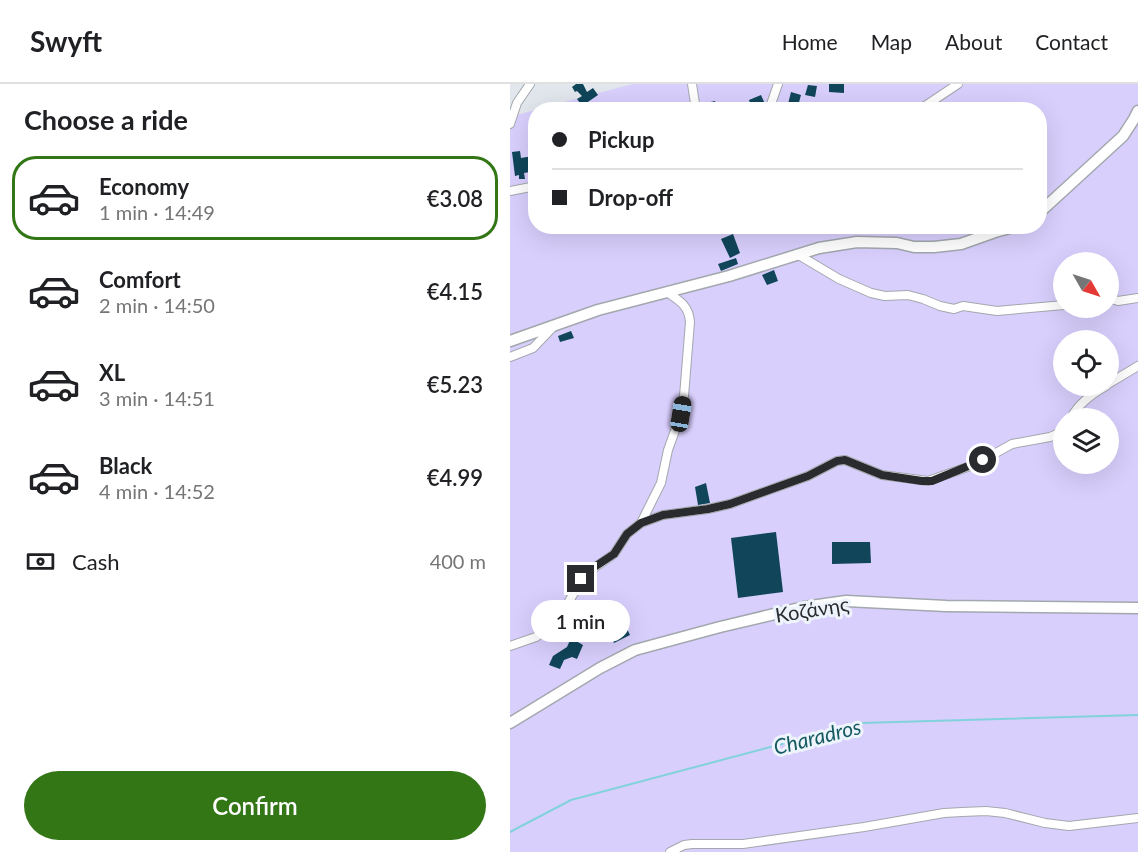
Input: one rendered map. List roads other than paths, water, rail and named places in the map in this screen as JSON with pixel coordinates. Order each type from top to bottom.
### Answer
[{"type":"street","points":[[510,124],[517,103],[530,84]]},
{"type":"street","points":[[692,84],[695,102]]},
{"type":"street","points":[[772,102],[778,84]]},
{"type":"street","points":[[931,102],[958,84]]},
{"type":"street","points":[[1047,205],[1123,136],[1138,111]]},
{"type":"street","points":[[510,191],[528,188]]},
{"type":"street","points":[[1047,200],[1052,200]]},
{"type":"street","points":[[510,341],[598,310],[729,276],[819,248],[857,242],[897,243],[914,247],[961,244],[987,234]]},
{"type":"street","points":[[797,254],[839,279],[871,293],[885,296],[908,295],[954,309],[963,306],[997,311],[1053,306]]},
{"type":"street","points":[[641,523],[663,478],[668,450],[679,425],[684,396],[689,314],[682,302],[667,292]]},
{"type":"street","points":[[1119,301],[1138,298]]},
{"type":"street","points":[[510,357],[533,348],[554,326]]},
{"type":"street","points":[[1119,378],[1138,366]]},
{"type":"street","points":[[1078,408],[1090,396]]},
{"type":"street","points":[[510,646],[536,637],[550,626],[562,612],[584,575],[614,554],[627,534],[641,523],[663,515],[730,504],[808,476],[840,460],[882,475],[932,481],[976,464],[1011,444],[1053,435]]},
{"type":"street","name":"Κοζάνης","points":[[511,720],[635,650],[720,627],[814,606],[846,601],[945,606],[1138,608]]},
{"type":"street","points":[[670,852],[684,845],[743,844],[953,813],[1005,813],[1045,823],[1069,826],[1138,818]]},
{"type":"waterway","name":"Charadros","points":[[510,832],[571,800],[861,723],[1138,715]]}]
